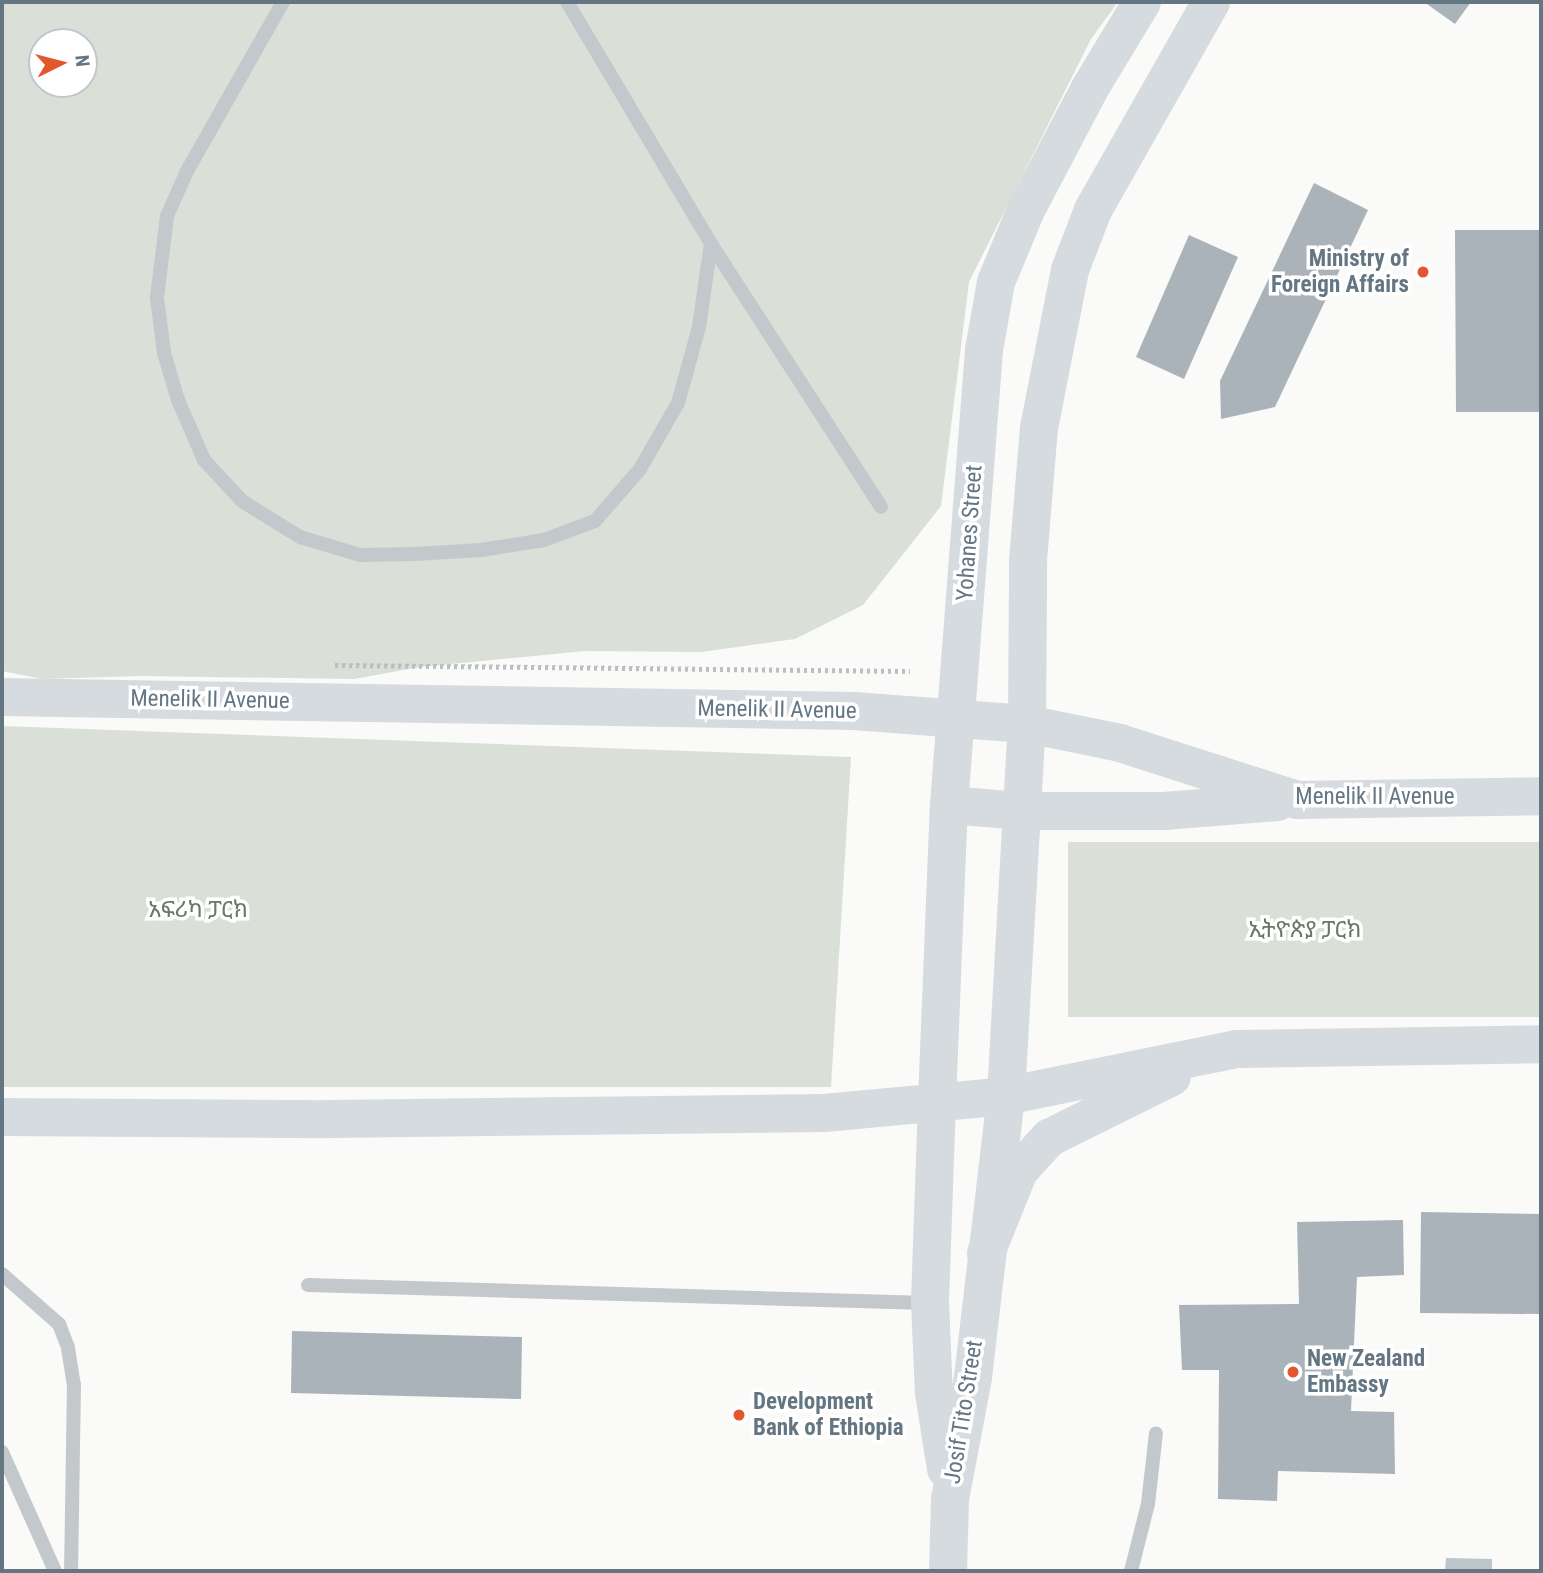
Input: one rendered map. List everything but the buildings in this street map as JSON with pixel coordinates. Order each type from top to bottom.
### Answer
[{"type":"main road","name":"Yohanes Street","points":[[937,1101],[949,805],[984,350],[996,282],[1026,210],[1090,88],[1142,2]]},
{"type":"main road","points":[[1006,1096],[1027,724],[1026,618],[1039,428],[1070,270],[1093,210],[1211,2]]},
{"type":"main road","points":[[978,421],[1039,428]]},
{"type":"main road","name":"Menelik II Avenue","points":[[2,697],[854,710],[1027,724],[1120,743],[1298,800],[1541,796]]},
{"type":"main road","points":[[949,805],[1021,811],[1164,811],[1298,800]]},
{"type":"main road","points":[[2,1117],[329,1119],[824,1113],[1006,1096],[1237,1049],[1541,1044]]},
{"type":"main road","points":[[986,1254],[1019,1171],[1049,1138],[1102,1110],[1237,1049]]},
{"type":"main road","name":"Josif Tito Street","points":[[950,1499],[973,1377],[1006,1096]]},
{"type":"main road","name":"Josif Tito Street","points":[[937,1101],[930,1303],[934,1393],[950,1499]]},
{"type":"main road","points":[[948,1571],[950,1499]]},
{"type":"lane","points":[[283,2],[187,171],[167,216],[157,298],[164,353],[204,460],[242,501],[300,537],[360,555],[415,554],[481,550],[544,540],[595,522],[640,469],[678,403],[698,327],[711,244]]},
{"type":"lane","points":[[566,2],[711,244],[881,507]]},
{"type":"lane","points":[[2,1274],[59,1324],[68,1348],[74,1384],[71,1571]]},
{"type":"lane","points":[[308,1285],[930,1303]]},
{"type":"lane","points":[[1131,1571],[1148,1504],[1156,1433]]},
{"type":"lane","points":[[2,1452],[55,1571]]},
{"type":"green space","points":[[2,2],[1118,2],[1091,39],[969,282],[941,506],[863,605],[795,639],[701,652],[585,651],[420,667],[354,679],[140,676],[42,679],[2,671]]},
{"type":"green space","name":"አፍሪካ ፓርክ","points":[[2,726],[851,757],[831,1087],[2,1087]]},
{"type":"green space","name":"ኢትዮጵያ ፓርክ","points":[[1068,842],[1541,842],[1541,1017],[1068,1017]]},
{"type":"shaded area","points":[[1446,1558],[1492,1559],[1492,1571],[1445,1571]]},
{"type":"place","name":"Ministry of Foreign Affairs","points":[[1423,272]]},
{"type":"place","name":"New Zealand Embassy","points":[[1293,1372]]},
{"type":"place","name":"Development Bank of Ethiopia","points":[[739,1415]]}]
